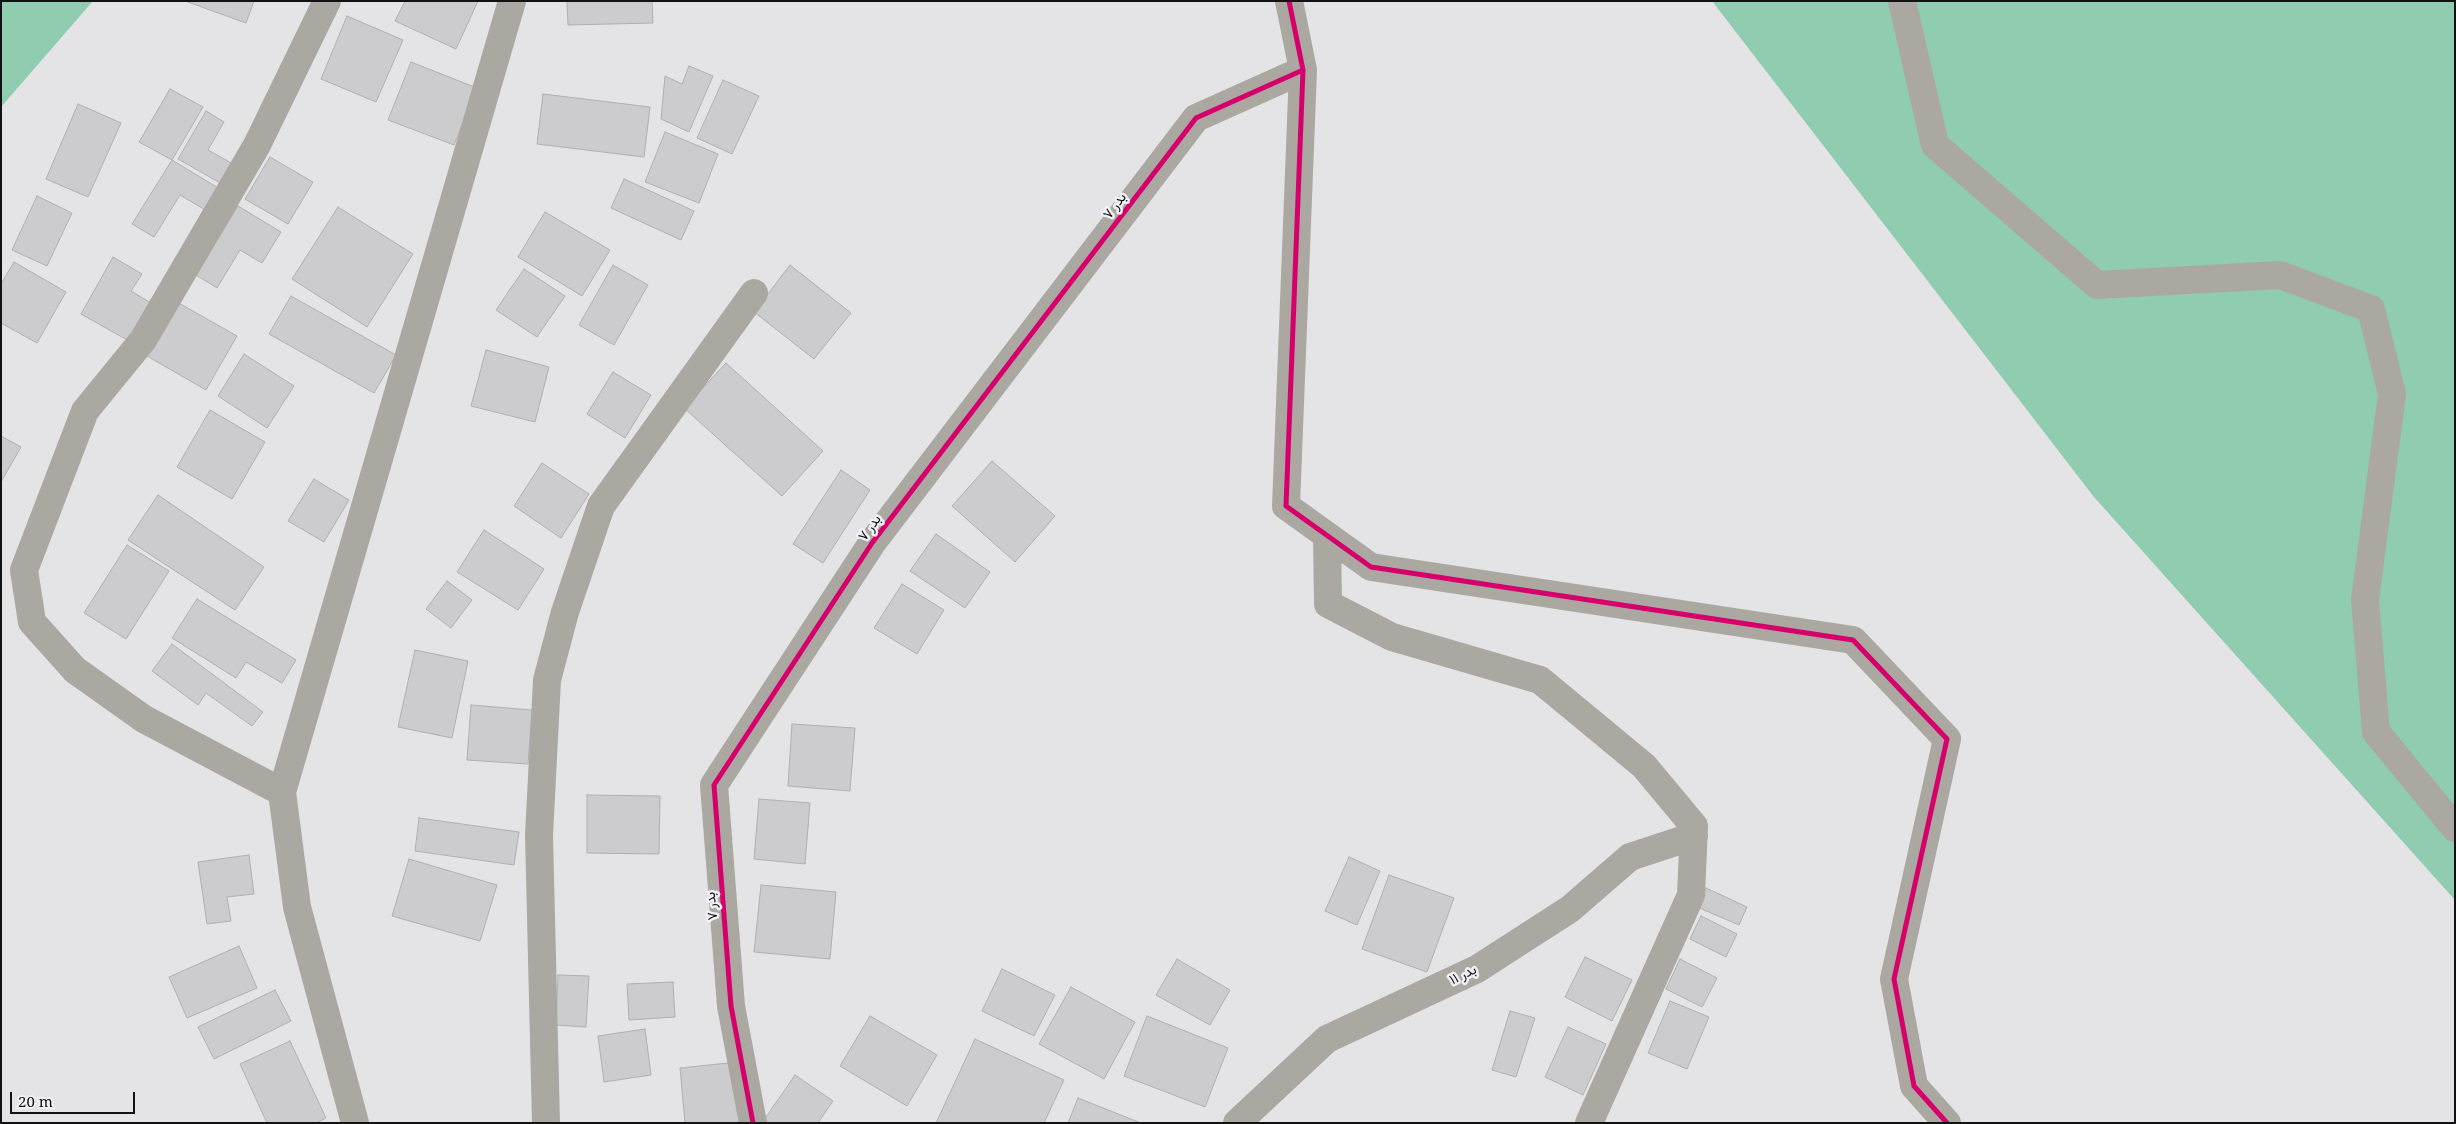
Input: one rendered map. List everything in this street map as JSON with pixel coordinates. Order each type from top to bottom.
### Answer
[{"type":"street","points":[[282,792],[144,719],[75,670],[32,622],[24,570],[85,410],[143,340],[257,145],[327,1]]},
{"type":"street","points":[[355,1123],[297,907],[282,792],[512,1]]},
{"type":"street","points":[[1289,1],[1303,70],[1286,506],[1371,567],[1854,640],[1947,739],[1894,979],[1914,1086],[1947,1123]]},
{"type":"street","points":[[1902,1],[1935,145],[2097,285],[2280,275],[2371,308],[2392,394],[2365,600],[2376,732],[2455,828]]},
{"type":"street","name":"بدر ۷","points":[[753,1123],[732,1006],[714,785],[872,543],[1196,118],[1303,70]]},
{"type":"street","points":[[546,1123],[539,834],[546,680],[565,612],[601,506],[754,293]]},
{"type":"street","points":[[1327,536],[1328,604],[1392,638],[1540,680],[1644,766],[1694,826],[1691,895],[1589,1123]]},
{"type":"street","name":"بدر ۱۱","points":[[1237,1123],[1327,1039],[1477,969],[1570,910],[1630,858],[1694,836]]},
{"type":"green space","points":[[1,1],[93,1],[1,107]]},
{"type":"green space","points":[[1712,1],[2455,1],[2455,900],[2094,497]]},
{"type":"building","points":[[185,1],[254,1],[246,23]]},
{"type":"building","points":[[405,1],[478,1],[456,49],[395,21]]},
{"type":"building","points":[[567,1],[652,1],[653,23],[568,25]]},
{"type":"building","points":[[347,16],[403,40],[376,102],[321,79]]},
{"type":"building","points":[[411,62],[477,88],[454,145],[388,120]]},
{"type":"building","points":[[689,66],[713,76],[689,132],[661,119],[665,76],[682,84]]},
{"type":"building","points":[[723,80],[759,96],[732,154],[697,138]]},
{"type":"building","points":[[170,89],[203,107],[172,160],[139,142]]},
{"type":"building","points":[[543,94],[650,107],[644,157],[537,144]]},
{"type":"building","points":[[78,104],[121,123],[88,197],[46,179]]},
{"type":"building","points":[[206,111],[224,122],[208,150],[233,164],[222,184],[178,159]]},
{"type":"building","points":[[665,132],[718,154],[699,203],[645,182]]},
{"type":"building","points":[[270,157],[313,182],[288,224],[245,199]]},
{"type":"building","points":[[172,160],[220,189],[207,211],[180,195],[154,237],[132,224]]},
{"type":"building","points":[[624,179],[694,211],[681,240],[611,208]]},
{"type":"building","points":[[37,196],[72,213],[47,266],[12,250]]},
{"type":"building","points":[[238,206],[281,232],[262,263],[240,250],[217,288],[196,275]]},
{"type":"building","points":[[338,207],[413,254],[367,327],[292,279]]},
{"type":"building","points":[[545,212],[610,250],[582,296],[518,257]]},
{"type":"building","points":[[113,257],[142,274],[131,291],[151,303],[129,341],[81,314]]},
{"type":"building","points":[[14,262],[66,292],[37,343],[1,323],[1,284]]},
{"type":"building","points":[[613,265],[648,285],[614,345],[579,325]]},
{"type":"building","points":[[790,265],[851,313],[814,359],[754,312]]},
{"type":"building","points":[[524,269],[565,296],[537,337],[496,310]]},
{"type":"building","points":[[291,296],[396,355],[374,393],[269,334]]},
{"type":"building","points":[[177,302],[237,336],[206,390],[147,356]]},
{"type":"building","points":[[486,350],[549,367],[535,422],[471,406]]},
{"type":"building","points":[[244,354],[294,386],[267,428],[218,396]]},
{"type":"building","points":[[726,363],[823,451],[782,496],[684,408]]},
{"type":"building","points":[[613,372],[651,395],[625,438],[587,414]]},
{"type":"building","points":[[210,410],[265,442],[232,499],[177,467]]},
{"type":"building","points":[[1,436],[21,447],[1,482]]},
{"type":"building","points":[[992,461],[1055,516],[1015,562],[952,506]]},
{"type":"building","points":[[542,463],[589,494],[561,538],[514,506]]},
{"type":"building","points":[[841,470],[870,490],[823,563],[793,544]]},
{"type":"building","points":[[314,479],[349,500],[324,542],[288,521]]},
{"type":"building","points":[[158,495],[264,567],[235,610],[128,540]]},
{"type":"building","points":[[484,530],[544,569],[518,610],[457,572]]},
{"type":"building","points":[[936,534],[990,572],[965,608],[910,571]]},
{"type":"building","points":[[127,545],[169,571],[126,639],[84,613]]},
{"type":"building","points":[[447,581],[472,600],[451,628],[426,609]]},
{"type":"building","points":[[902,584],[944,610],[917,654],[874,628]]},
{"type":"building","points":[[197,599],[296,660],[282,683],[246,662],[236,678],[172,638]]},
{"type":"building","points":[[172,644],[263,712],[252,726],[206,693],[198,705],[152,671]]},
{"type":"building","points":[[415,650],[468,661],[452,738],[398,727]]},
{"type":"building","points":[[471,705],[532,710],[528,764],[467,760]]},
{"type":"building","points":[[792,724],[855,728],[850,791],[788,786]]},
{"type":"building","points":[[587,795],[660,796],[659,854],[587,853]]},
{"type":"building","points":[[759,799],[810,803],[805,864],[754,859]]},
{"type":"building","points":[[419,818],[519,832],[514,865],[415,851]]},
{"type":"building","points":[[249,855],[254,894],[227,897],[231,921],[207,924],[198,862]]},
{"type":"building","points":[[1349,857],[1380,871],[1357,925],[1325,911]]},
{"type":"building","points":[[409,859],[497,885],[480,941],[392,916]]},
{"type":"building","points":[[1389,875],[1454,898],[1427,972],[1362,949]]},
{"type":"building","points":[[761,885],[836,892],[830,959],[754,952]]},
{"type":"building","points":[[1706,888],[1747,907],[1739,925],[1697,907]]},
{"type":"building","points":[[1701,916],[1737,934],[1726,957],[1690,939]]},
{"type":"building","points":[[239,946],[257,988],[187,1018],[169,977]]},
{"type":"building","points":[[1585,957],[1632,980],[1612,1021],[1565,997]]},
{"type":"building","points":[[1177,959],[1230,990],[1210,1025],[1156,995]]},
{"type":"building","points":[[1680,959],[1717,978],[1702,1007],[1666,989]]},
{"type":"building","points":[[1002,969],[1055,995],[1034,1036],[982,1011]]},
{"type":"building","points":[[558,975],[589,976],[586,1027],[556,1025]]},
{"type":"building","points":[[673,982],[675,1017],[629,1020],[627,984]]},
{"type":"building","points":[[1071,987],[1135,1022],[1104,1079],[1039,1044]]},
{"type":"building","points":[[275,990],[291,1021],[214,1059],[198,1027]]},
{"type":"building","points":[[1670,1001],[1709,1017],[1687,1069],[1648,1053]]},
{"type":"building","points":[[1510,1011],[1535,1018],[1516,1077],[1492,1070]]},
{"type":"building","points":[[870,1016],[937,1055],[907,1106],[840,1066]]},
{"type":"building","points":[[1147,1016],[1228,1048],[1205,1107],[1124,1076]]},
{"type":"building","points":[[1568,1027],[1606,1044],[1583,1095],[1545,1077]]},
{"type":"building","points":[[645,1029],[651,1075],[604,1082],[598,1036]]},
{"type":"building","points":[[975,1039],[1064,1080],[1044,1123],[936,1123]]},
{"type":"building","points":[[290,1041],[326,1118],[316,1123],[267,1123],[240,1064]]},
{"type":"building","points":[[738,1062],[744,1123],[685,1123],[680,1068]]},
{"type":"building","points":[[795,1075],[833,1101],[818,1123],[762,1123]]},
{"type":"building","points":[[1078,1098],[1141,1123],[1068,1123]]},
{"type":"cycle path","points":[[1289,1],[1303,70],[1286,506],[1371,567],[1853,640],[1947,739],[1894,979],[1914,1086],[1947,1123]]},
{"type":"cycle path","points":[[753,1123],[731,1006],[714,785],[872,543],[1196,118],[1303,70]]}]
